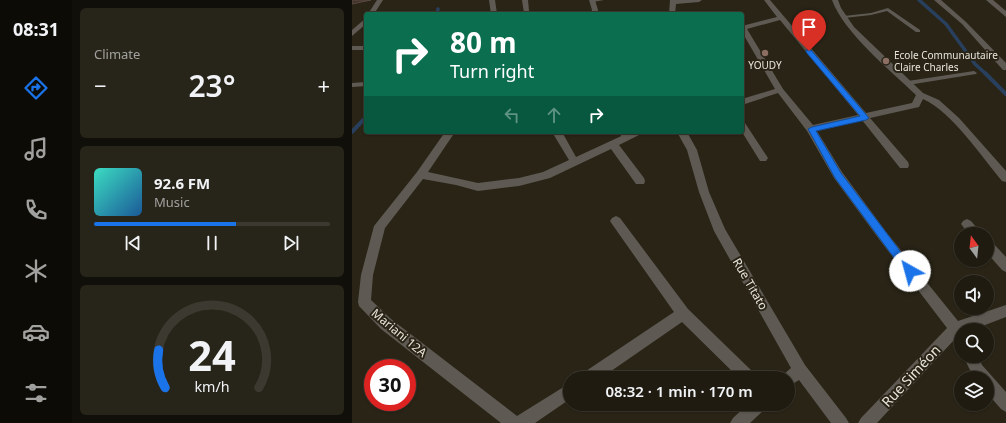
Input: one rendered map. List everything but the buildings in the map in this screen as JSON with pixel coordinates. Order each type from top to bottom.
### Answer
[{"type":"street","points":[[372,12],[380,0]]},
{"type":"street","points":[[492,0],[495,12]]},
{"type":"street","points":[[525,0],[529,12]]},
{"type":"street","points":[[672,12],[673,1],[699,0]]},
{"type":"street","points":[[767,0],[866,118],[904,166]]},
{"type":"street","points":[[835,0],[838,8],[851,28],[920,95],[936,102],[956,120],[1004,172]]},
{"type":"street","points":[[937,0],[964,23],[1006,68]]},
{"type":"street","points":[[989,0],[1006,15]]},
{"type":"street","points":[[593,1],[594,12]]},
{"type":"street","points":[[744,27],[781,18]]},
{"type":"street","points":[[352,34],[364,22]]},
{"type":"street","points":[[744,31],[780,90],[812,129],[838,175],[954,329]]},
{"type":"street","points":[[744,101],[780,90]]},
{"type":"street","points":[[812,129],[866,118],[916,105],[920,95]]},
{"type":"street","points":[[744,128],[763,158]]},
{"type":"street","name":"Mariani 12A","points":[[449,134],[421,175],[380,226],[367,275],[364,302],[386,324],[513,423]]},
{"type":"street","points":[[558,134],[574,161]]},
{"type":"street","name":"Rue Titato","points":[[683,134],[692,150],[704,192],[720,232],[800,370],[841,423]]},
{"type":"street","points":[[421,175],[478,188],[519,182],[546,175],[613,144],[623,135]]},
{"type":"street","points":[[613,144],[640,181]]},
{"type":"street","points":[[616,221],[683,314],[742,371]]},
{"type":"street","points":[[967,224],[970,227]]},
{"type":"street","points":[[994,253],[1006,266]]},
{"type":"street","points":[[981,323],[1006,311]]},
{"type":"street","points":[[598,371],[683,314]]},
{"type":"street","name":"Rue Siméon","points":[[866,423],[954,338]]},
{"type":"street","points":[[795,374],[800,370]]},
{"type":"street","points":[[994,389],[1006,404]]},
{"type":"street","points":[[521,423],[563,395]]},
{"type":"street","points":[[738,423],[752,411]]},
{"type":"lane","points":[[593,1],[602,0]]},
{"type":"lane","points":[[844,17],[871,14],[888,9],[918,31]]},
{"type":"lane","points":[[352,48],[364,48]]},
{"type":"lane","points":[[908,83],[974,73]]},
{"type":"lane","points":[[352,85],[364,84]]},
{"type":"waterway","points":[[919,0],[946,24],[975,64],[986,74]]},
{"type":"waterway","points":[[986,74],[1006,94]]},
{"type":"waterway","points":[[352,132],[364,119]]},
{"type":"place","name":"YOUDY","points":[[765,53]]},
{"type":"place","name":"Ecole Communautaire Claire Charles","points":[[886,61]]},
{"type":"route","points":[[809,51],[866,118],[812,129],[838,175],[910,271]]}]
